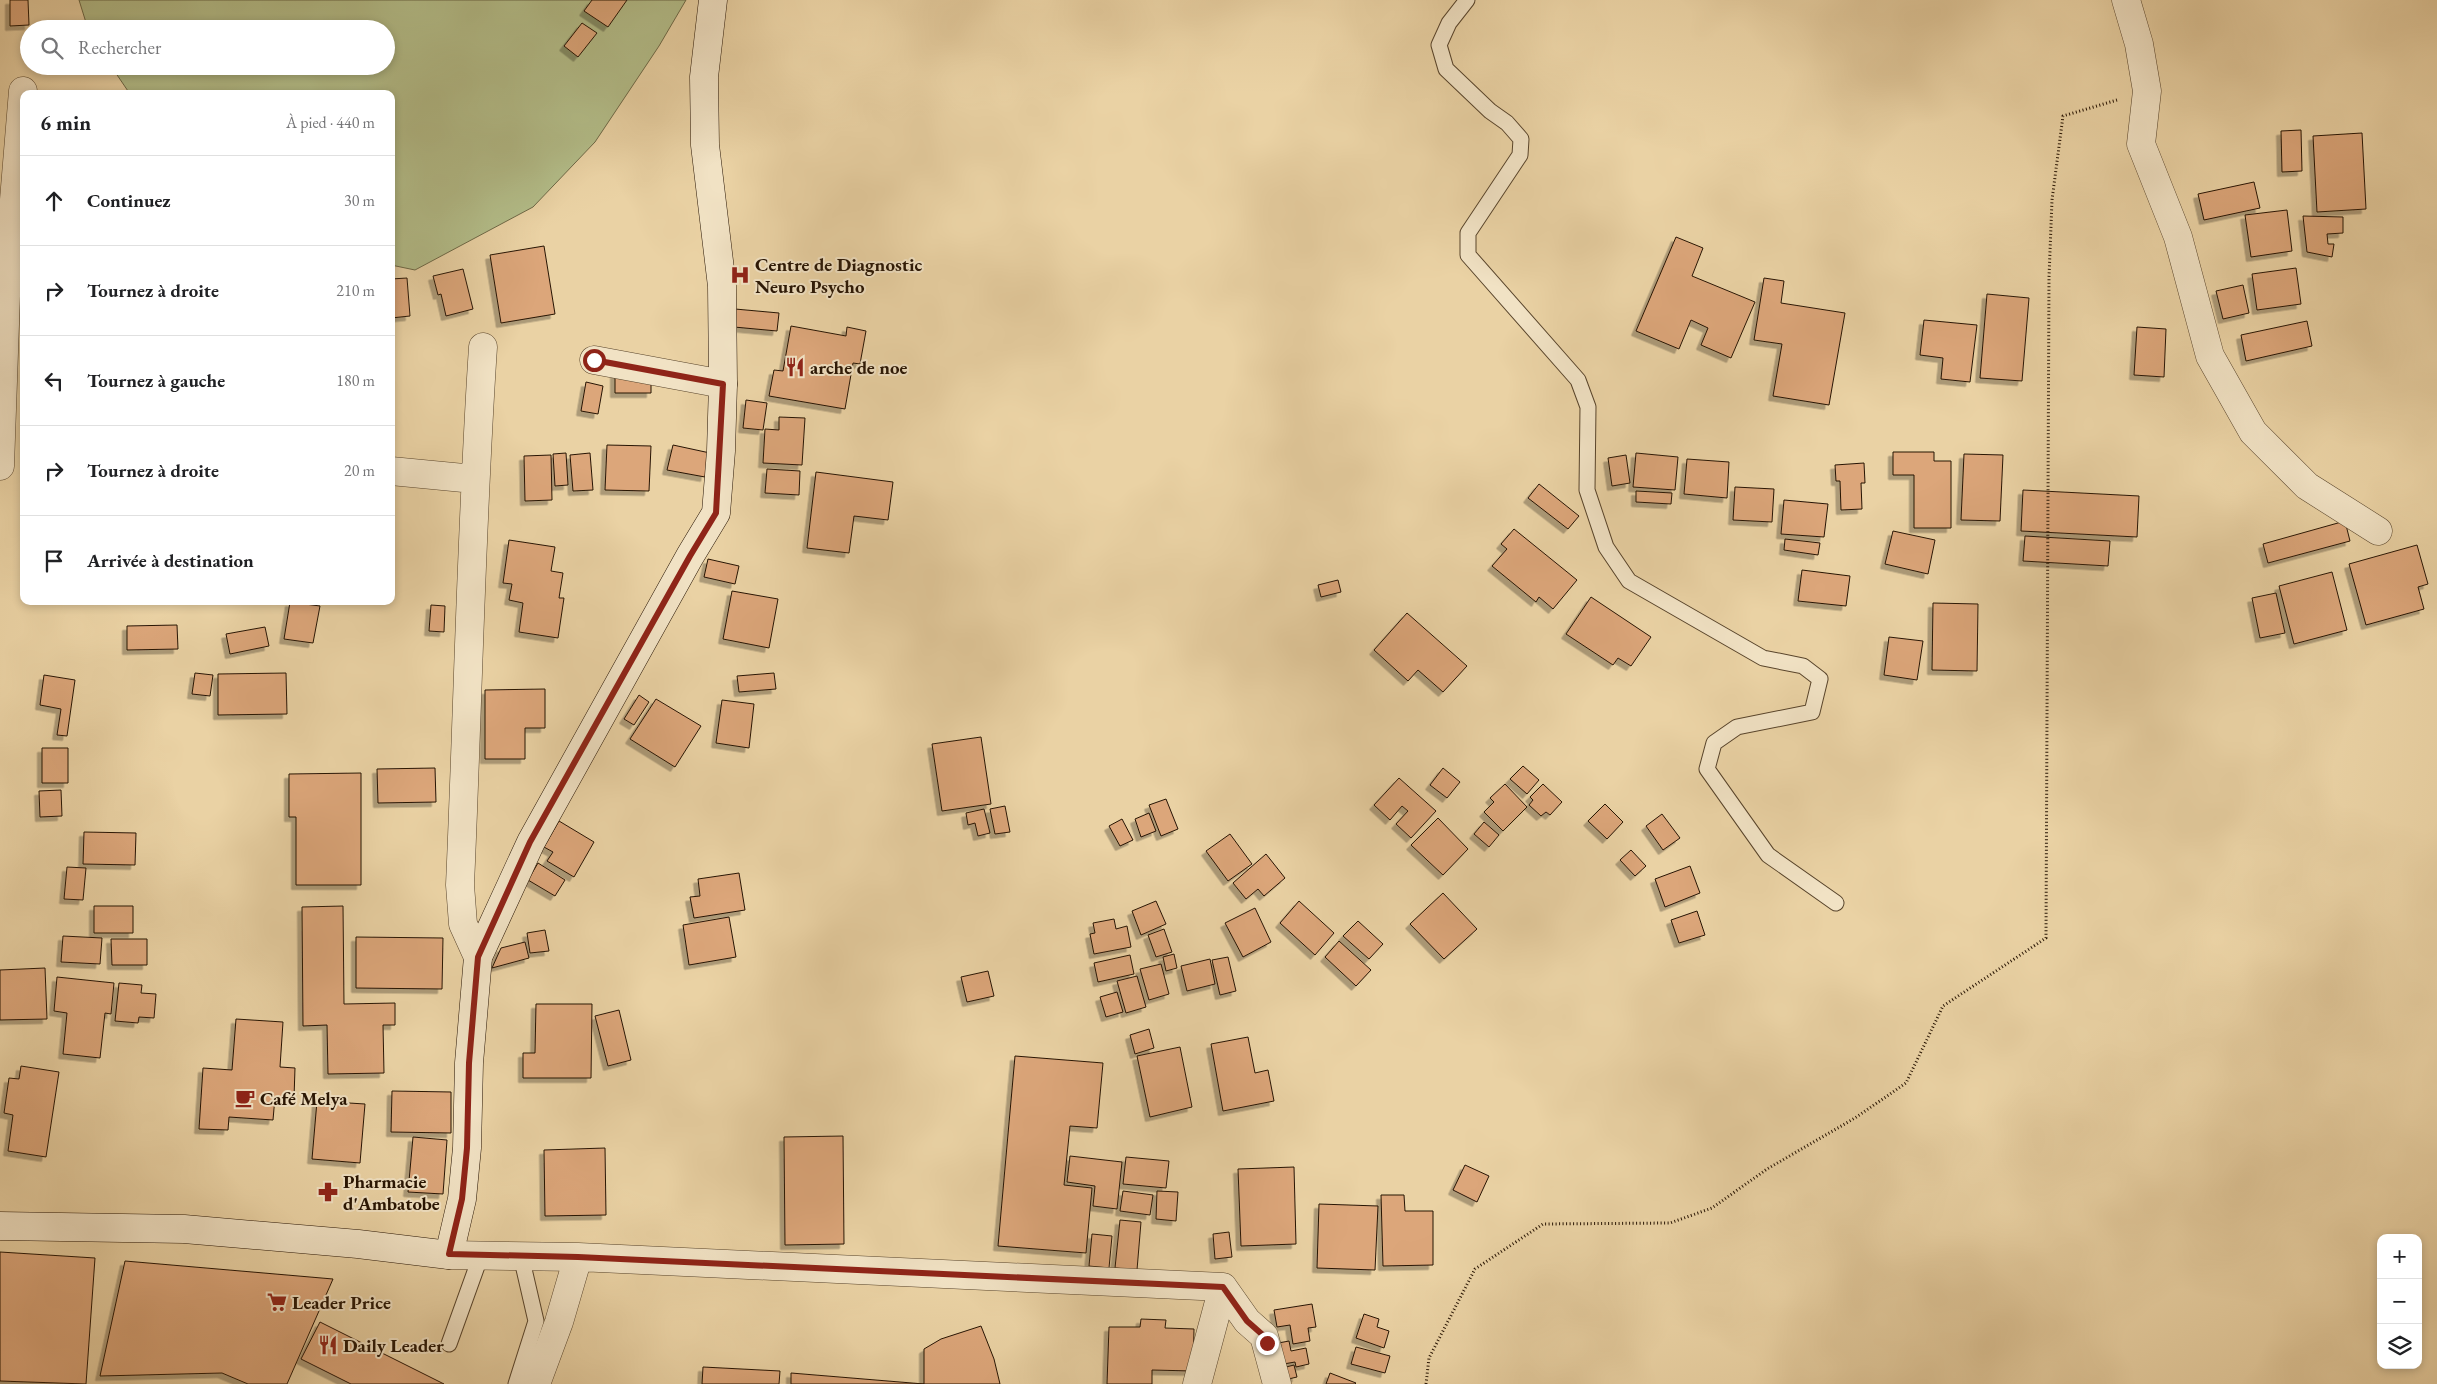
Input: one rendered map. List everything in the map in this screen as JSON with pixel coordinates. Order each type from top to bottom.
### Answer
[{"type":"street","points":[[449,1254],[462,1199],[467,1148],[469,1063],[478,957],[530,842],[716,513],[723,384],[722,286],[705,145],[704,77],[713,0]]},
{"type":"street","points":[[2126,0],[2139,44],[2147,91],[2141,144],[2178,237],[2210,356],[2253,432],[2307,486],[2378,531]]},
{"type":"street","points":[[8,453],[6,296],[20,127]]},
{"type":"street","points":[[478,957],[463,924],[460,885],[473,572],[474,479],[483,347]]},
{"type":"street","points":[[594,360],[723,384]]},
{"type":"street","points":[[395,470],[474,479]]},
{"type":"street","points":[[0,1226],[184,1229],[449,1254],[578,1257],[1223,1287]]},
{"type":"street","points":[[536,1384],[559,1322],[578,1257]]},
{"type":"street","points":[[1197,1384],[1223,1287]]},
{"type":"street","points":[[1223,1287],[1247,1321],[1264,1336],[1277,1384]]},
{"type":"lane","points":[[1467,0],[1449,23],[1439,45],[1446,69],[1490,111],[1508,123],[1521,140],[1520,155],[1468,233],[1468,255],[1578,380],[1588,407],[1587,490],[1606,547],[1629,581],[1763,658],[1803,666],[1820,680],[1812,712],[1737,727],[1714,743],[1707,769],[1768,855],[1836,903]]},
{"type":"lane","points":[[448,1344],[481,1255]]},
{"type":"lane","points":[[516,1384],[536,1321],[521,1256]]},
{"type":"path","points":[[1426,1384],[1429,1358],[1475,1269],[1542,1224],[1670,1223],[1712,1208],[1768,1169],[1855,1118],[1906,1083],[1943,1006],[2046,938],[2049,286],[2052,200],[2063,116],[2147,91]]},
{"type":"green space","points":[[79,0],[686,0],[659,46],[595,142],[533,207],[415,270],[395,266],[395,90],[127,90],[117,75],[395,75],[395,20],[85,20]]},
{"type":"building","points":[[10,0],[28,0],[29,20],[20,20],[20,25],[10,26]]},
{"type":"building","points":[[592,0],[627,0],[608,27],[584,11]]},
{"type":"building","points":[[582,23],[597,33],[578,57],[564,46]]},
{"type":"building","points":[[2301,130],[2302,171],[2282,172],[2281,131]]},
{"type":"building","points":[[2362,133],[2366,209],[2317,212],[2313,136]]},
{"type":"building","points":[[2254,182],[2260,208],[2204,220],[2198,194]]},
{"type":"building","points":[[2287,210],[2292,251],[2251,257],[2245,215]]},
{"type":"building","points":[[2303,216],[2343,217],[2343,233],[2327,234],[2328,244],[2334,244],[2332,257],[2307,252]]},
{"type":"building","points":[[1676,237],[1703,248],[1692,276],[1755,302],[1731,358],[1701,345],[1708,328],[1691,320],[1679,349],[1636,331]]},
{"type":"building","points":[[544,246],[555,314],[501,323],[490,255]]},
{"type":"building","points":[[2296,268],[2301,304],[2257,310],[2252,274]]},
{"type":"building","points":[[463,269],[473,309],[446,316],[441,294],[438,295],[433,276]]},
{"type":"building","points":[[407,278],[410,316],[395,318],[395,279]]},
{"type":"building","points":[[1764,278],[1784,281],[1781,303],[1845,313],[1829,405],[1773,396],[1782,344],[1754,340]]},
{"type":"building","points":[[2243,285],[2249,313],[2223,319],[2216,291]]},
{"type":"building","points":[[1987,294],[2029,298],[2022,381],[1980,378]]},
{"type":"building","points":[[735,309],[779,313],[777,331],[734,327]]},
{"type":"building","points":[[1924,320],[1977,325],[1970,382],[1941,379],[1943,358],[1920,355]]},
{"type":"building","points":[[2307,321],[2312,346],[2246,361],[2241,335]]},
{"type":"building","points":[[791,326],[846,336],[847,327],[866,331],[860,364],[853,363],[845,409],[769,396],[774,370],[783,371]]},
{"type":"building","points":[[2137,327],[2166,329],[2164,377],[2134,375]]},
{"type":"building","points":[[651,372],[651,393],[615,393],[615,373]]},
{"type":"building","points":[[586,382],[603,386],[598,414],[581,411]]},
{"type":"building","points":[[746,400],[767,403],[763,430],[743,428]]},
{"type":"building","points":[[779,417],[805,418],[802,465],[763,463],[765,429],[779,430]]},
{"type":"building","points":[[607,445],[651,446],[649,491],[605,490]]},
{"type":"building","points":[[673,445],[710,453],[705,477],[667,470]]},
{"type":"building","points":[[1893,452],[1934,452],[1934,461],[1951,461],[1951,528],[1914,528],[1914,475],[1893,475]]},
{"type":"building","points":[[566,453],[568,485],[555,486],[553,454]]},
{"type":"building","points":[[590,453],[593,490],[573,491],[570,455]]},
{"type":"building","points":[[1636,453],[1678,457],[1675,490],[1633,487]]},
{"type":"building","points":[[1964,454],[2003,455],[2000,521],[1961,520]]},
{"type":"building","points":[[551,455],[552,500],[525,501],[524,456]]},
{"type":"building","points":[[1626,455],[1630,483],[1612,486],[1608,458]]},
{"type":"building","points":[[1687,459],[1729,462],[1727,498],[1684,494]]},
{"type":"building","points":[[1864,463],[1865,483],[1861,483],[1862,509],[1841,510],[1840,481],[1836,481],[1835,465]]},
{"type":"building","points":[[767,469],[800,471],[799,495],[765,493]]},
{"type":"building","points":[[816,472],[893,482],[888,520],[854,516],[849,553],[807,548]]},
{"type":"building","points":[[1539,484],[1579,516],[1568,529],[1528,498]]},
{"type":"building","points":[[1735,487],[1774,489],[1772,522],[1733,520]]},
{"type":"building","points":[[2023,490],[2139,496],[2137,537],[2021,531]]},
{"type":"building","points":[[1636,491],[1672,493],[1671,504],[1636,502]]},
{"type":"building","points":[[1784,500],[1828,504],[1824,537],[1781,534]]},
{"type":"building","points":[[2345,521],[2350,541],[2268,563],[2263,544]]},
{"type":"building","points":[[1514,529],[1577,580],[1553,609],[1539,597],[1536,602],[1492,566],[1507,549],[1501,544]]},
{"type":"building","points":[[1893,531],[1935,540],[1928,574],[1885,564]]},
{"type":"building","points":[[2025,536],[2110,541],[2108,566],[2023,561]]},
{"type":"building","points":[[1785,539],[1820,543],[1818,555],[1784,550]]},
{"type":"building","points":[[509,540],[555,547],[551,571],[563,573],[559,598],[564,598],[558,638],[519,632],[523,603],[509,600],[512,584],[503,583]]},
{"type":"building","points":[[2417,545],[2428,584],[2418,587],[2424,609],[2366,625],[2349,564]]},
{"type":"building","points":[[708,559],[739,566],[735,584],[704,577]]},
{"type":"building","points":[[1802,570],[1850,576],[1846,606],[1798,601]]},
{"type":"building","points":[[2332,572],[2347,630],[2294,644],[2279,586]]},
{"type":"building","points":[[1338,580],[1341,592],[1321,597],[1318,585]]},
{"type":"building","points":[[732,591],[778,599],[769,648],[723,639]]},
{"type":"building","points":[[2276,593],[2285,633],[2260,638],[2252,598]]},
{"type":"building","points":[[1591,597],[1651,637],[1631,666],[1618,658],[1613,665],[1566,634]]},
{"type":"building","points":[[1933,603],[1978,604],[1977,671],[1932,670]]},
{"type":"building","points":[[290,605],[320,606],[313,643],[284,639]]},
{"type":"building","points":[[431,605],[445,606],[444,632],[429,631]]},
{"type":"building","points":[[1407,613],[1467,666],[1443,692],[1418,670],[1408,681],[1374,650]]},
{"type":"building","points":[[177,625],[178,649],[127,650],[127,626]]},
{"type":"building","points":[[265,627],[269,646],[230,654],[226,634]]},
{"type":"building","points":[[1889,637],[1923,641],[1917,680],[1884,675]]},
{"type":"building","points":[[195,673],[213,675],[210,696],[192,694]]},
{"type":"building","points":[[286,673],[287,714],[218,715],[218,674]]},
{"type":"building","points":[[774,673],[776,689],[739,692],[737,676]]},
{"type":"building","points":[[44,675],[75,680],[67,736],[57,735],[61,709],[40,705]]},
{"type":"building","points":[[545,689],[545,728],[525,728],[525,759],[485,759],[485,690]]},
{"type":"building","points":[[639,695],[649,702],[634,725],[624,719]]},
{"type":"building","points":[[656,699],[701,726],[675,767],[630,739]]},
{"type":"building","points":[[722,700],[754,704],[749,748],[716,743]]},
{"type":"building","points":[[981,737],[991,804],[942,811],[932,744]]},
{"type":"building","points":[[42,748],[68,748],[68,783],[42,783]]},
{"type":"building","points":[[1523,766],[1539,780],[1527,794],[1510,779]]},
{"type":"building","points":[[435,768],[436,802],[378,803],[377,769]]},
{"type":"building","points":[[1443,768],[1460,782],[1447,798],[1430,785]]},
{"type":"building","points":[[361,773],[361,885],[296,885],[296,817],[289,817],[289,774]]},
{"type":"building","points":[[1399,778],[1436,811],[1411,838],[1396,824],[1408,811],[1402,806],[1390,820],[1374,805]]},
{"type":"building","points":[[1505,784],[1527,807],[1503,831],[1484,812],[1494,802],[1490,798]]},
{"type":"building","points":[[1543,784],[1562,802],[1550,815],[1546,812],[1541,816],[1529,805],[1533,800],[1530,797]]},
{"type":"building","points":[[61,790],[62,816],[40,817],[39,791]]},
{"type":"building","points":[[1166,799],[1178,829],[1161,836],[1149,805]]},
{"type":"building","points":[[1605,804],[1623,822],[1607,839],[1588,821]]},
{"type":"building","points":[[1005,806],[1010,832],[995,834],[990,809]]},
{"type":"building","points":[[984,809],[990,833],[978,836],[975,823],[968,825],[966,813]]},
{"type":"building","points":[[1149,813],[1156,831],[1141,837],[1135,819]]},
{"type":"building","points":[[1662,814],[1680,838],[1663,850],[1646,826]]},
{"type":"building","points":[[1438,818],[1468,849],[1443,875],[1411,845]]},
{"type":"building","points":[[1122,819],[1133,840],[1120,846],[1109,826]]},
{"type":"building","points":[[559,821],[594,842],[574,877],[547,861],[553,852],[544,847]]},
{"type":"building","points":[[1484,822],[1499,835],[1489,847],[1474,834]]},
{"type":"building","points":[[84,832],[136,833],[135,865],[83,864]]},
{"type":"building","points":[[1230,834],[1252,864],[1228,881],[1206,851]]},
{"type":"building","points":[[1631,850],[1646,866],[1635,876],[1620,860]]},
{"type":"building","points":[[1266,854],[1285,878],[1264,896],[1258,889],[1246,899],[1233,883]]},
{"type":"building","points":[[538,863],[565,880],[555,896],[528,880]]},
{"type":"building","points":[[1690,866],[1700,893],[1665,907],[1655,879]]},
{"type":"building","points":[[67,867],[86,868],[83,900],[64,899]]},
{"type":"building","points":[[739,873],[745,910],[694,918],[690,897],[700,896],[698,879]]},
{"type":"building","points":[[1443,893],[1477,929],[1444,959],[1410,924]]},
{"type":"building","points":[[1156,901],[1166,924],[1141,935],[1132,911]]},
{"type":"building","points":[[1299,901],[1334,933],[1315,955],[1280,923]]},
{"type":"building","points":[[94,906],[133,906],[133,933],[94,933]]},
{"type":"building","points":[[343,906],[344,1004],[395,1003],[395,1025],[383,1025],[384,1073],[328,1074],[327,1025],[303,1026],[302,907]]},
{"type":"building","points":[[1255,908],[1271,942],[1243,957],[1225,923]]},
{"type":"building","points":[[1697,911],[1705,935],[1679,943],[1671,920]]},
{"type":"building","points":[[729,917],[736,957],[689,965],[683,925]]},
{"type":"building","points":[[1114,919],[1116,929],[1127,926],[1131,947],[1094,954],[1090,934],[1095,933],[1093,923]]},
{"type":"building","points":[[1358,921],[1383,944],[1369,959],[1343,936]]},
{"type":"building","points":[[1164,929],[1172,952],[1156,957],[1148,935]]},
{"type":"building","points":[[545,930],[549,951],[530,953],[527,933]]},
{"type":"building","points":[[63,936],[102,938],[100,964],[61,962]]},
{"type":"building","points":[[356,937],[443,938],[442,989],[356,988]]},
{"type":"building","points":[[111,939],[147,939],[147,965],[112,965]]},
{"type":"building","points":[[1339,941],[1371,970],[1356,986],[1325,957]]},
{"type":"building","points":[[525,942],[529,958],[492,968],[501,948]]},
{"type":"building","points":[[1174,954],[1177,968],[1166,971],[1163,957]]},
{"type":"building","points":[[1130,955],[1134,974],[1098,982],[1094,963]]},
{"type":"building","points":[[1228,957],[1236,991],[1220,995],[1212,960]]},
{"type":"building","points":[[1210,959],[1215,984],[1187,991],[1181,966]]},
{"type":"building","points":[[1161,964],[1169,994],[1149,1000],[1140,969]]},
{"type":"building","points":[[45,968],[47,1019],[0,1020],[0,970]]},
{"type":"building","points":[[988,971],[994,996],[967,1002],[961,977]]},
{"type":"building","points":[[1137,976],[1146,1007],[1126,1013],[1117,981]]},
{"type":"building","points":[[57,977],[114,983],[111,1014],[105,1013],[100,1058],[63,1054],[67,1013],[54,1011]]},
{"type":"building","points":[[119,983],[142,985],[141,993],[156,994],[154,1018],[139,1017],[138,1023],[115,1021]]},
{"type":"building","points":[[1117,992],[1123,1012],[1106,1017],[1100,997]]},
{"type":"building","points":[[536,1004],[592,1004],[591,1078],[523,1078],[523,1053],[535,1053]]},
{"type":"building","points":[[619,1010],[631,1060],[608,1066],[595,1016]]},
{"type":"building","points":[[236,1019],[283,1022],[280,1067],[295,1068],[294,1098],[275,1097],[273,1120],[229,1117],[228,1130],[199,1129],[203,1068],[232,1070]]},
{"type":"building","points":[[1149,1029],[1154,1048],[1135,1054],[1130,1035]]},
{"type":"building","points":[[1248,1037],[1255,1073],[1268,1070],[1274,1101],[1223,1111],[1211,1044]]},
{"type":"building","points":[[1180,1047],[1192,1107],[1150,1117],[1137,1056]]},
{"type":"building","points":[[1015,1056],[1103,1063],[1097,1128],[1070,1126],[1064,1185],[1092,1188],[1086,1253],[998,1246]]},
{"type":"building","points":[[21,1066],[59,1072],[46,1157],[8,1151],[13,1115],[4,1113],[9,1078],[19,1079]]},
{"type":"building","points":[[392,1091],[451,1092],[451,1133],[391,1132]]},
{"type":"building","points":[[317,1101],[365,1104],[360,1163],[312,1159]]},
{"type":"building","points":[[843,1136],[844,1244],[785,1245],[784,1137]]},
{"type":"building","points":[[413,1137],[447,1140],[443,1194],[408,1192]]},
{"type":"building","points":[[605,1148],[606,1215],[545,1216],[544,1150]]},
{"type":"building","points":[[1070,1156],[1122,1162],[1117,1209],[1093,1206],[1095,1186],[1067,1182]]},
{"type":"building","points":[[1126,1157],[1169,1161],[1166,1188],[1123,1184]]},
{"type":"building","points":[[1465,1165],[1489,1176],[1477,1202],[1453,1190]]},
{"type":"building","points":[[1294,1167],[1296,1244],[1241,1246],[1238,1169]]},
{"type":"building","points":[[1123,1191],[1153,1195],[1150,1215],[1120,1211]]},
{"type":"building","points":[[1157,1191],[1178,1192],[1176,1221],[1156,1219]]},
{"type":"building","points":[[1381,1195],[1404,1195],[1405,1211],[1433,1211],[1433,1265],[1383,1266]]},
{"type":"building","points":[[1319,1204],[1378,1206],[1375,1270],[1317,1268]]},
{"type":"building","points":[[1120,1220],[1141,1222],[1137,1270],[1115,1268]]},
{"type":"building","points":[[1229,1232],[1232,1257],[1215,1259],[1213,1234]]},
{"type":"building","points":[[1092,1234],[1112,1236],[1109,1268],[1089,1266]]},
{"type":"building","points":[[0,1252],[95,1258],[86,1384],[0,1381]]},
{"type":"building","points":[[125,1261],[333,1279],[287,1384],[248,1384],[222,1373],[100,1376]]},
{"type":"building","points":[[1312,1304],[1316,1327],[1308,1328],[1310,1341],[1293,1344],[1290,1325],[1277,1327],[1274,1310]]},
{"type":"building","points":[[1364,1314],[1379,1319],[1377,1327],[1389,1331],[1384,1348],[1356,1338]]},
{"type":"building","points":[[1141,1319],[1166,1320],[1165,1328],[1194,1329],[1193,1371],[1152,1370],[1152,1384],[1107,1384],[1109,1327],[1140,1327]]},
{"type":"building","points":[[320,1322],[444,1384],[351,1384],[301,1359]]},
{"type":"building","points":[[981,1326],[994,1359],[1000,1384],[924,1384],[924,1349],[941,1339]]},
{"type":"building","points":[[1289,1341],[1291,1351],[1306,1348],[1309,1364],[1296,1367],[1295,1362],[1278,1365],[1273,1344]]},
{"type":"building","points":[[1356,1347],[1390,1356],[1385,1373],[1351,1364]]},
{"type":"building","points":[[1294,1365],[1297,1377],[1280,1381],[1278,1369]]},
{"type":"building","points":[[703,1367],[780,1371],[779,1384],[702,1384]]},
{"type":"building","points":[[791,1373],[924,1384],[791,1384]]},
{"type":"building","points":[[1330,1373],[1356,1383],[1326,1384]]},
{"type":"place","name":"Centre de Diagnostic Neuro Psycho","points":[[740,275]]},
{"type":"place","name":"arche de noe","points":[[795,367]]},
{"type":"place","name":"Café Melya","points":[[245,1098]]},
{"type":"place","name":"Pharmacie d'Ambatobe","points":[[328,1192]]},
{"type":"place","name":"Leader Price","points":[[277,1302]]},
{"type":"place","name":"Daily Leader","points":[[328,1345]]},
{"type":"route","points":[[594,360],[723,384],[716,513],[530,842],[478,957],[469,1063],[467,1148],[462,1199],[449,1254],[578,1257],[1223,1287],[1247,1321],[1264,1336],[1267,1343]]}]
